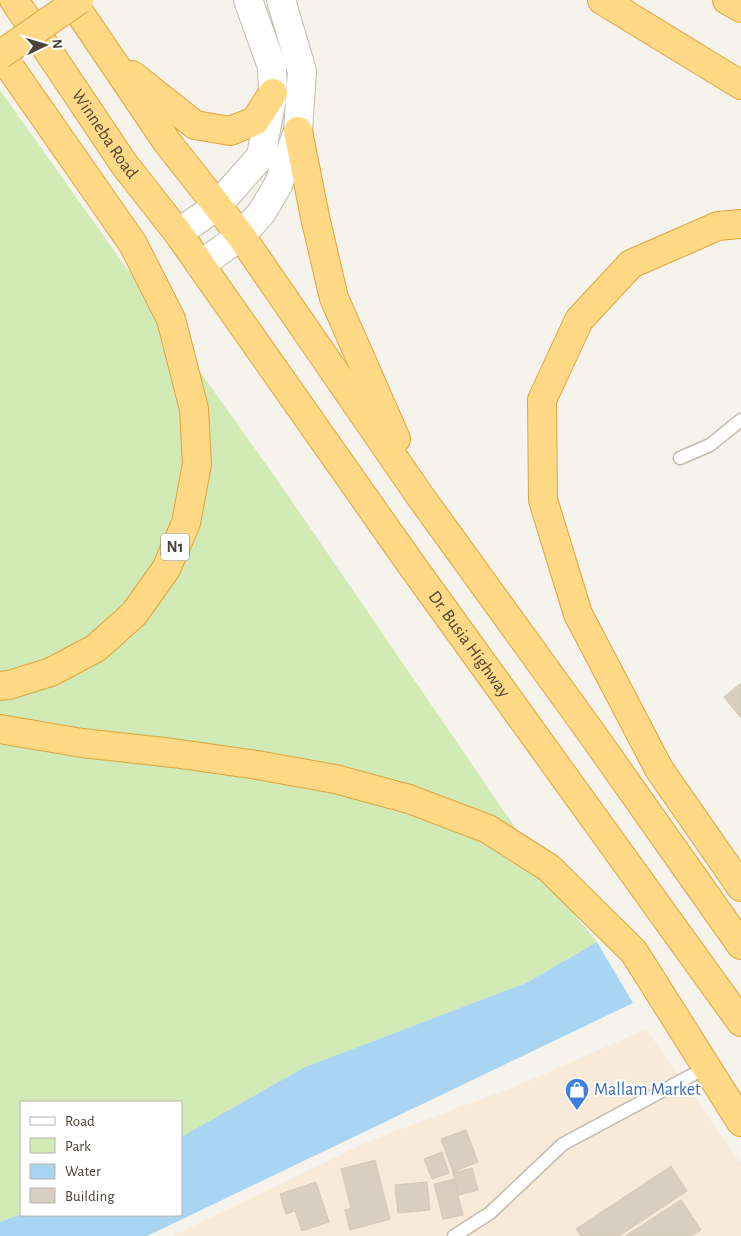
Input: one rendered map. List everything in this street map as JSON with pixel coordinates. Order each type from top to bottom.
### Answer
[{"type":"highway","name":"Winneba Road","points":[[14,0],[124,164],[200,265]]},
{"type":"highway","points":[[71,0],[167,142],[241,236],[420,496],[741,945]]},
{"type":"highway","name":"N1","points":[[0,686],[51,672],[96,648],[134,614],[166,569],[186,523],[197,464],[194,409],[171,320],[133,244],[0,54],[79,0]]},
{"type":"highway","points":[[602,0],[741,85]]},
{"type":"highway","points":[[727,0],[741,8]]},
{"type":"highway","points":[[113,61],[196,125],[230,131],[255,121],[273,93]]},
{"type":"highway","points":[[298,130],[315,217],[334,298],[420,496]]},
{"type":"highway","points":[[741,224],[718,226],[631,264],[579,320],[542,400],[543,500],[578,614],[659,769],[741,887]]},
{"type":"highway","name":"Dr. Busia Highway","points":[[200,265],[408,560],[741,1022]]},
{"type":"highway","points":[[0,729],[82,743],[220,760],[335,779],[410,799],[488,829],[549,868],[634,952],[741,1122]]},
{"type":"street","points":[[178,234],[216,206],[260,156],[273,93],[272,66],[248,0]]},
{"type":"street","points":[[200,265],[241,236],[262,212],[278,185],[298,130],[302,71],[281,0]]},
{"type":"lane","points":[[680,458],[710,445],[741,420]]},
{"type":"lane","points":[[454,1236],[490,1212],[563,1144],[707,1067]]},
{"type":"shaded area","name":"Mallam Market","points":[[646,1029],[741,1163],[741,1236],[172,1236],[374,1139],[524,1083]]},
{"type":"green space","points":[[0,90],[285,491],[575,915],[597,942],[526,983],[305,1067],[182,1136],[182,1101],[20,1101],[20,1214],[0,1222]]},
{"type":"water","points":[[597,942],[633,1003],[147,1236],[0,1236],[0,1222],[20,1214],[20,1216],[182,1216],[182,1136],[305,1067],[526,983]]},
{"type":"building","points":[[741,683],[741,718],[724,697]]},
{"type":"building","points":[[466,1130],[478,1162],[453,1172],[441,1139]]},
{"type":"building","points":[[442,1152],[449,1173],[432,1179],[424,1159]]},
{"type":"building","points":[[375,1160],[390,1219],[350,1230],[345,1210],[351,1208],[341,1169]]},
{"type":"building","points":[[671,1166],[687,1191],[619,1236],[581,1236],[576,1229]]},
{"type":"building","points":[[472,1168],[478,1190],[459,1195],[453,1173]]},
{"type":"building","points":[[454,1179],[463,1215],[443,1219],[434,1184]]},
{"type":"building","points":[[316,1182],[329,1222],[302,1231],[295,1211],[286,1214],[280,1194]]},
{"type":"building","points":[[427,1182],[430,1210],[398,1213],[395,1185]]},
{"type":"building","points":[[681,1200],[701,1230],[691,1236],[625,1236]]},
{"type":"place","name":"Mallam Market","points":[[577,1111]]}]
